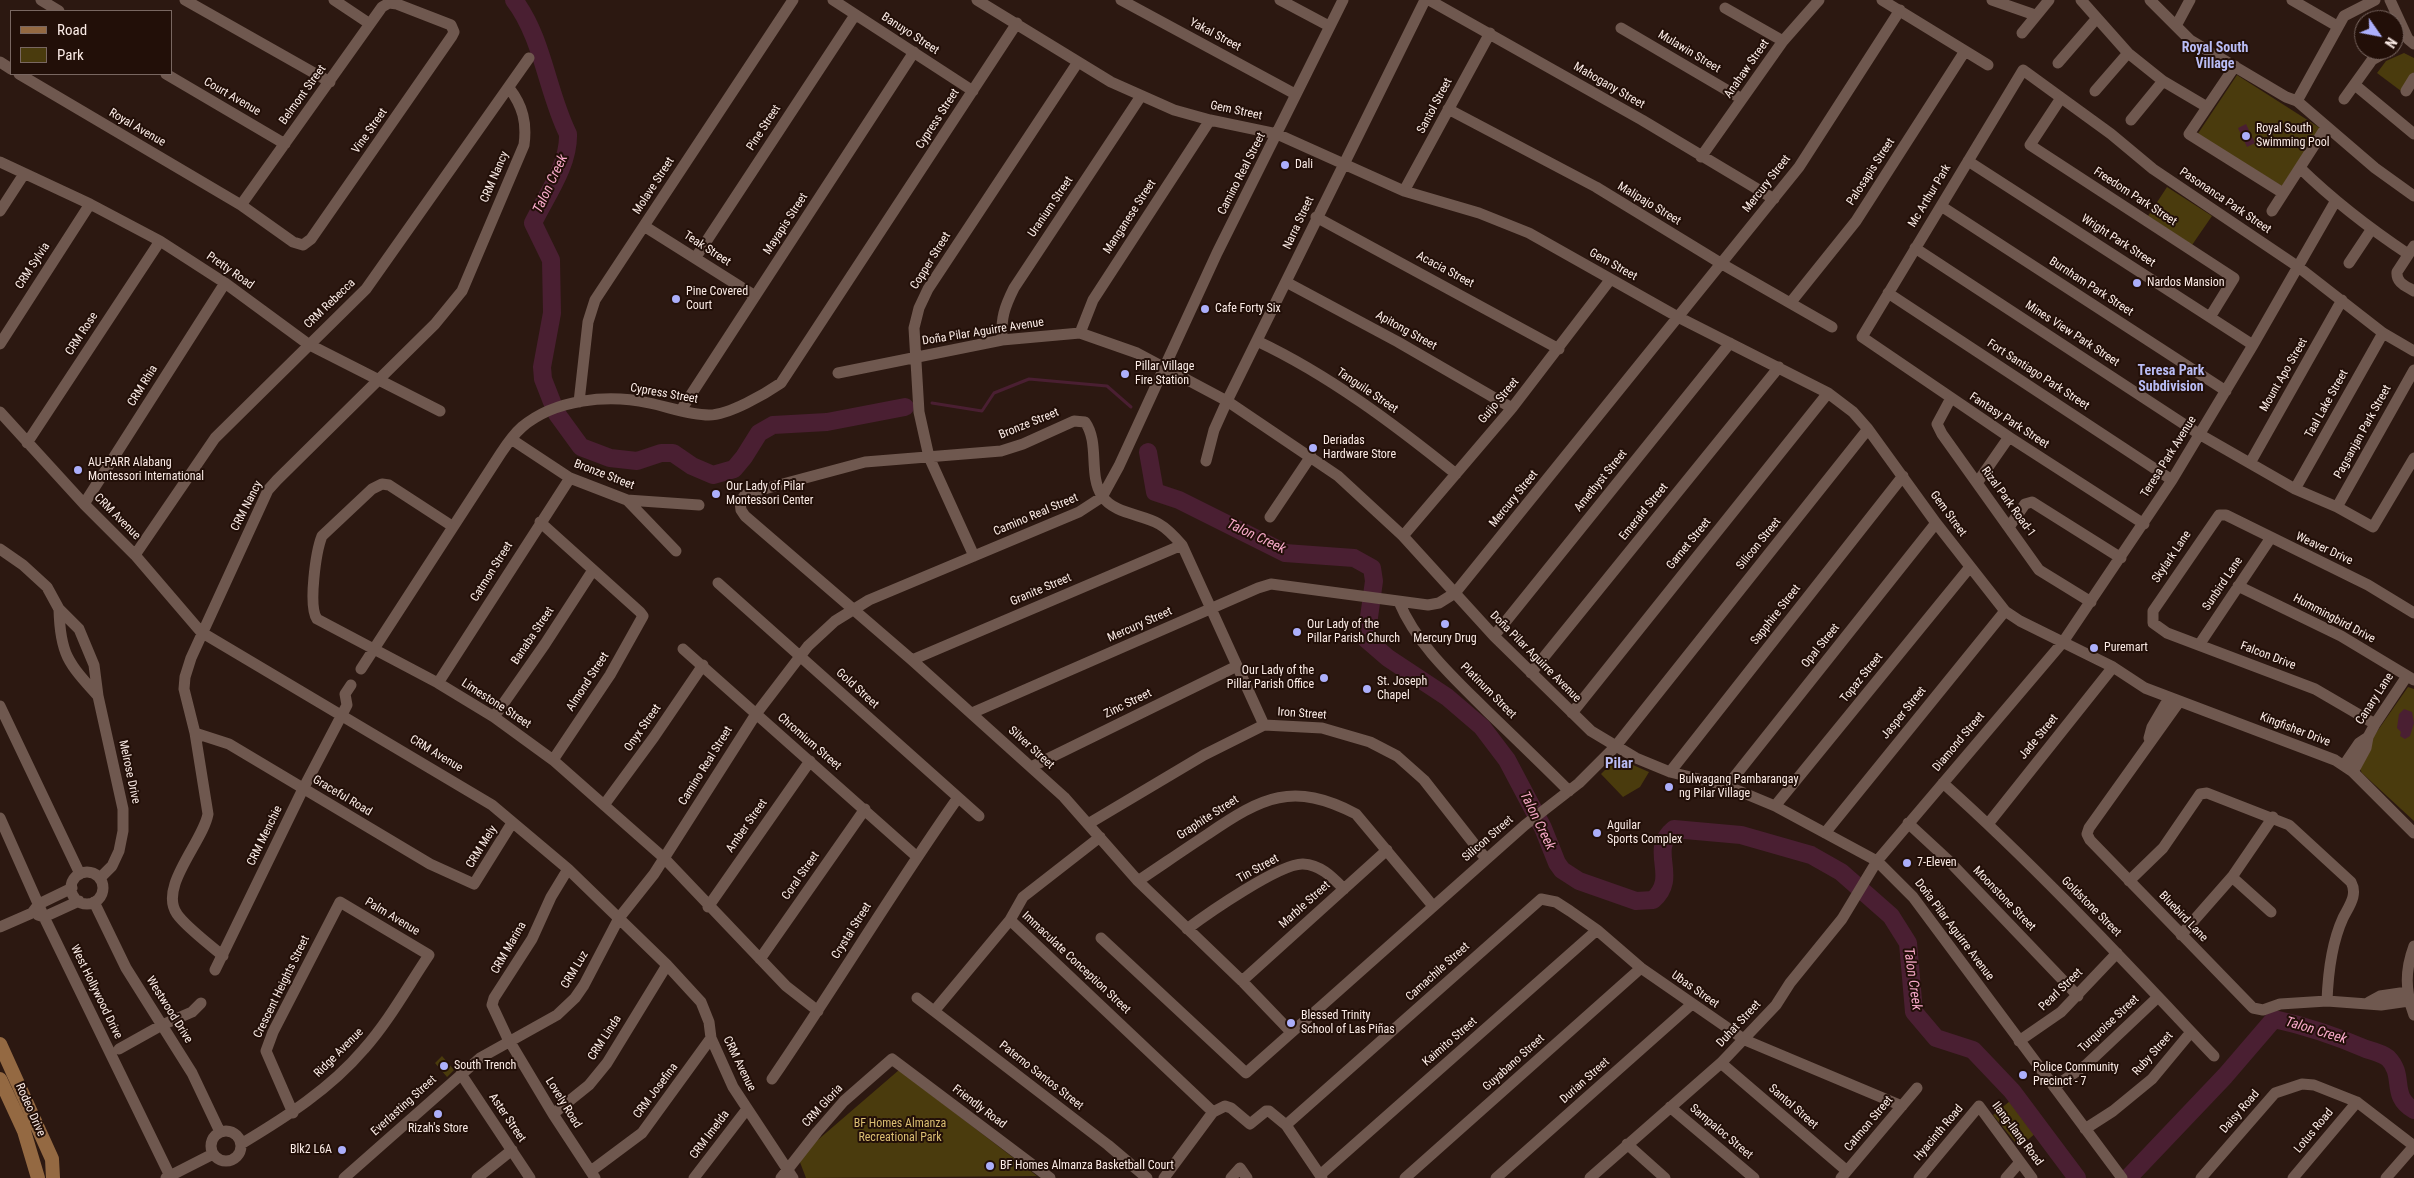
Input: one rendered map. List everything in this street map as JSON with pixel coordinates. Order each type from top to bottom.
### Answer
[{"type":"main road","name":"Rodeo Drive","points":[[0,1044],[52,1159],[53,1178]]},
{"type":"main road","name":"Rodeo Drive","points":[[0,1078],[24,1131],[38,1178]]},
{"type":"street","points":[[41,0],[57,10]]},
{"type":"street","points":[[185,0],[330,82]]},
{"type":"street","points":[[334,0],[370,24]]},
{"type":"street","name":"Molave Street","points":[[579,402],[587,331],[592,306],[793,0]]},
{"type":"street","name":"Banuyo Street","points":[[833,0],[972,91]]},
{"type":"street","name":"Gem Street","points":[[977,0],[1078,62],[1141,96],[1174,110],[1210,120],[1277,134],[1342,165],[1404,191],[1479,213],[1529,232],[1678,318],[1828,393],[1853,412],[1868,429],[1936,523],[2005,611],[2020,621],[2112,667],[2145,688]]},
{"type":"street","name":"Yakal Street","points":[[1121,0],[1295,94]]},
{"type":"street","points":[[1280,0],[1330,26]]},
{"type":"street","name":"Camino Real Street","points":[[641,891],[756,714],[799,656],[835,621],[852,609],[1079,512],[1102,497],[1119,466],[1217,253],[1343,0]]},
{"type":"street","name":"Narra Street","points":[[1206,461],[1214,430],[1227,401],[1316,217],[1425,0]]},
{"type":"street","name":"Mahogany Street","points":[[1429,0],[1642,120],[1774,199]]},
{"type":"street","name":"Anahaw Street","points":[[1702,157],[1783,41],[1819,0]]},
{"type":"street","points":[[1882,0],[1988,65]]},
{"type":"street","points":[[1992,0],[2035,15]]},
{"type":"street","points":[[2022,33],[2049,0]]},
{"type":"street","points":[[2081,0],[2128,53],[2163,81],[2207,107]]},
{"type":"street","points":[[2150,0],[2190,40],[2286,97],[2297,101],[2375,168],[2414,196]]},
{"type":"street","points":[[2176,26],[2190,0]]},
{"type":"street","points":[[2292,0],[2337,26]]},
{"type":"street","points":[[2297,101],[2344,16],[2375,0]]},
{"type":"street","points":[[2390,0],[2411,42]]},
{"type":"street","name":"Belmont Street","points":[[241,205],[382,8],[389,3],[448,23],[453,28]]},
{"type":"street","points":[[1725,8],[1783,41]]},
{"type":"street","name":"Mercury Street","points":[[972,714],[1212,608],[1271,584],[1428,605],[1439,603],[1455,594],[1774,199],[1799,166],[1900,10]]},
{"type":"street","name":"Pine Street","points":[[696,258],[855,14]]},
{"type":"street","points":[[2058,63],[2097,18]]},
{"type":"street","name":"Cypress Street","points":[[360,670],[452,526],[511,439],[524,426],[540,415],[556,407],[579,402],[636,400],[710,415],[721,413],[782,383],[1017,23]]},
{"type":"street","name":"Vine Street","points":[[303,244],[311,239],[452,36],[453,28]]},
{"type":"street","name":"Mulawin Street","points":[[1621,28],[1742,99]]},
{"type":"street","name":"Santol Street","points":[[1404,191],[1490,33]]},
{"type":"street","name":"Palosapis Street","points":[[1791,302],[1856,221],[1965,51]]},
{"type":"street","name":"Mayapis Street","points":[[681,410],[914,52]]},
{"type":"street","points":[[2095,91],[2128,53]]},
{"type":"street","name":"CRM Rebecca","points":[[135,555],[215,438],[308,344],[366,289],[529,58]]},
{"type":"street","points":[[2344,100],[2372,60]]},
{"type":"street","name":"Copper Street","points":[[974,556],[929,457],[919,412],[914,328],[919,308],[928,289],[1078,62]]},
{"type":"street","points":[[2235,66],[2189,134],[2283,193]]},
{"type":"street","name":"Pasonanca Park Street","points":[[2023,70],[2153,169],[2298,266],[2383,333],[2414,351]]},
{"type":"street","name":"Mc Arthur Park","points":[[1862,337],[2023,70]]},
{"type":"street","name":"Royal Avenue","points":[[21,75],[241,205],[294,242],[303,244]]},
{"type":"street","name":"Court Avenue","points":[[168,75],[285,144]]},
{"type":"street","points":[[2406,92],[2414,78]]},
{"type":"street","points":[[2131,120],[2163,81]]},
{"type":"street","points":[[2355,85],[2414,134]]},
{"type":"street","name":"CRM Nancy","points":[[223,956],[176,914],[172,899],[172,887],[206,827],[208,814],[195,733],[184,689],[185,677],[202,632],[268,490],[435,324],[462,291],[524,145],[526,131],[524,115],[519,102],[509,88]]},
{"type":"street","name":"Uranium Street","points":[[1002,340],[1001,320],[1005,305],[1014,288],[1141,96]]},
{"type":"street","name":"Freedom Park Street","points":[[2061,98],[2030,145],[2234,278],[2210,318]]},
{"type":"street","name":"Malipajo Street","points":[[1448,109],[1596,188],[1722,264],[1832,327]]},
{"type":"street","name":"Manganese Street","points":[[1080,333],[1093,300],[1210,120]]},
{"type":"street","points":[[2272,211],[2326,127]]},
{"type":"street","name":"Wright Park Street","points":[[1968,161],[2253,344]]},
{"type":"street","name":"Pretty Road","points":[[0,162],[90,204],[160,241],[225,283],[308,344],[440,411]]},
{"type":"street","points":[[2300,168],[2335,202],[2371,230],[2411,250],[2397,272],[2396,278],[2414,291]]},
{"type":"street","points":[[0,211],[24,174]]},
{"type":"street","name":"Teresa Park Avenue","points":[[2063,642],[2172,480],[2226,391],[2335,202]]},
{"type":"street","name":"CRM Sylvia","points":[[0,344],[90,204]]},
{"type":"street","name":"Burnham Park Street","points":[[1941,206],[2226,391]]},
{"type":"street","name":"Acacia Street","points":[[1316,217],[1559,349]]},
{"type":"street","name":"Teak Street","points":[[644,226],[755,296]]},
{"type":"street","points":[[2348,263],[2371,230]]},
{"type":"street","name":"CRM Rose","points":[[27,443],[160,241]]},
{"type":"street","name":"Mines View Park Street","points":[[1915,248],[2200,434],[2295,489],[2337,507],[2373,527],[2414,458]]},
{"type":"street","name":"Guijo Street","points":[[1403,536],[1512,408],[1610,280]]},
{"type":"street","name":"Apitong Street","points":[[1286,282],[1398,342],[1512,408]]},
{"type":"street","name":"CRM Rhia","points":[[84,504],[225,283]]},
{"type":"street","name":"Fort Santiago Park Street","points":[[1888,293],[2172,480]]},
{"type":"street","name":"Mount Apo Street","points":[[2250,463],[2342,300]]},
{"type":"street","name":"Doña Pilar Aguirre Avenue","points":[[838,373],[1002,340],[1080,333],[1106,340],[1227,401],[1311,456],[1361,496],[1403,536],[1494,636],[1591,731],[1615,747],[1670,772],[1727,786],[1776,806],[1877,861],[1914,896],[2019,1041],[2122,1178]]},
{"type":"street","name":"Taal Lake Street","points":[[2295,489],[2383,333]]},
{"type":"street","name":"Fantasy Park Street","points":[[1862,337],[2009,437],[2144,524]]},
{"type":"street","name":"Tanguile Street","points":[[1257,341],[1335,386],[1419,444],[1456,474]]},
{"type":"street","name":"Amethyst Street","points":[[1494,636],[1730,343]]},
{"type":"street","name":"Emerald Street","points":[[1531,673],[1779,367]]},
{"type":"street","name":"Pagsanjan Park Street","points":[[2337,507],[2414,370]]},
{"type":"street","name":"Garnet Street","points":[[1572,713],[1828,393]]},
{"type":"street","name":"Rizal Park Road-1","points":[[1951,398],[1939,418],[1937,424],[1939,429],[2039,570],[2091,602]]},
{"type":"street","name":"CRM Avenue","points":[[0,412],[84,504],[135,555],[202,632],[492,805],[512,824],[539,842],[619,918],[667,965],[701,1002],[712,1038],[733,1087],[787,1175]]},
{"type":"street","name":"Bronze Street","points":[[740,502],[745,495],[754,492],[865,462],[1001,451],[1023,444],[1074,421],[1085,422],[1090,430],[1097,483],[1102,497]]},
{"type":"street","name":"Silicon Street","points":[[1101,938],[1246,1073],[1290,1031],[1486,859],[1595,768],[1615,747],[1868,429]]},
{"type":"street","points":[[1977,483],[2009,437]]},
{"type":"street","name":"Bronze Street","points":[[511,439],[570,478],[627,500],[699,505]]},
{"type":"street","points":[[1270,518],[1311,456]]},
{"type":"street","name":"Sapphire Street","points":[[1670,772],[1903,476]]},
{"type":"street","name":"Catmon Street","points":[[438,683],[570,478]]},
{"type":"street","name":"Limestone Street","points":[[452,526],[395,488],[382,484],[372,489],[322,536],[316,556],[314,614],[322,622],[438,683],[494,717],[553,760],[664,858],[708,907],[786,986],[818,1011]]},
{"type":"street","points":[[1102,497],[1118,509],[1160,525],[1182,545],[1264,726]]},
{"type":"street","points":[[627,500],[676,551]]},
{"type":"street","name":"Silver Street","points":[[740,502],[740,510],[745,516],[912,660],[1064,797],[1138,880],[1187,930],[1242,981],[1290,1031]]},
{"type":"street","points":[[2010,527],[2024,504],[2032,502],[2121,558]]},
{"type":"street","name":"Weaver Drive","points":[[2219,514],[2226,515],[2270,539],[2368,585],[2414,613]]},
{"type":"street","name":"Skylark Lane","points":[[2152,617],[2153,611],[2219,514]]},
{"type":"street","points":[[540,522],[593,570]]},
{"type":"street","name":"Opal Street","points":[[1727,786],[1936,523]]},
{"type":"street","name":"Sunbird Lane","points":[[2199,645],[2270,539]]},
{"type":"street","name":"Granite Street","points":[[912,660],[1182,545]]},
{"type":"street","name":"Melrose Drive","points":[[0,549],[47,587],[59,608],[79,629],[88,646],[94,665],[98,696],[123,809],[123,830],[119,851],[112,866],[100,878]]},
{"type":"street","name":"Topaz Street","points":[[1776,806],[1970,567]]},
{"type":"street","name":"Almond Street","points":[[553,760],[610,676],[643,616],[593,570]]},
{"type":"street","name":"Banaba Street","points":[[494,717],[545,644],[593,570]]},
{"type":"street","name":"Gold Street","points":[[718,583],[979,816]]},
{"type":"street","name":"Hummingbird Drive","points":[[2238,586],[2341,636],[2410,678]]},
{"type":"street","name":"Platinum Street","points":[[1399,602],[1407,621],[1424,645],[1462,686],[1569,791]]},
{"type":"street","name":"Melrose Drive","points":[[59,608],[63,650],[78,673],[98,696]]},
{"type":"street","name":"Jasper Street","points":[[1825,833],[2005,611]]},
{"type":"street","name":"Falcon Drive","points":[[2152,617],[2153,623],[2167,633],[2315,689],[2375,724]]},
{"type":"street","name":"Diamond Street","points":[[1877,861],[2063,642]]},
{"type":"street","name":"Chromium Street","points":[[683,650],[916,856]]},
{"type":"street","name":"Onyx Street","points":[[604,805],[654,737],[702,665]]},
{"type":"street","name":"Zinc Street","points":[[1032,767],[1237,666]]},
{"type":"street","name":"Jade Street","points":[[1988,824],[2112,667]]},
{"type":"street","name":"Canary Lane","points":[[2348,768],[2366,748],[2368,737],[2375,724],[2410,678]]},
{"type":"street","name":"CRM Menchie","points":[[215,970],[303,789],[348,703],[346,694],[351,685]]},
{"type":"street","name":"Kingfisher Drive","points":[[2145,688],[2322,754],[2348,768],[2414,833]]},
{"type":"street","name":"Bluebird Lane","points":[[2174,700],[2146,747],[2089,828],[2090,840],[2247,1003],[2258,1010],[2287,1003],[2327,1001],[2369,1002],[2380,996],[2408,997]]},
{"type":"street","points":[[0,706],[80,874]]},
{"type":"street","name":"Iron Street","points":[[1088,824],[1204,755],[1264,726],[1322,728],[1370,742],[1397,756],[1424,780],[1486,859]]},
{"type":"street","name":"Graceful Road","points":[[195,733],[229,744],[430,864],[474,884]]},
{"type":"street","name":"Amber Street","points":[[708,907],[810,761]]},
{"type":"street","name":"Goldstone Street","points":[[1943,783],[1988,824],[2117,953],[2214,1056]]},
{"type":"street","points":[[2129,881],[2163,848],[2200,794],[2207,793],[2289,825],[2351,882],[2354,888],[2352,902],[2342,919],[2336,941],[2328,983],[2327,1001]]},
{"type":"street","name":"Graphite Street","points":[[1138,880],[1245,808],[1267,800],[1291,795],[1314,797],[1338,805],[1356,814],[1433,906]]},
{"type":"street","name":"Crystal Street","points":[[772,1079],[818,1011],[916,856],[957,798]]},
{"type":"street","name":"Coral Street","points":[[760,958],[865,810]]},
{"type":"street","points":[[2181,935],[2232,877],[2272,817]]},
{"type":"street","name":"West Hollywood Drive","points":[[0,818],[44,917],[168,1177]]},
{"type":"street","name":"Moonstone Street","points":[[1908,823],[1948,860],[2078,996]]},
{"type":"street","name":"CRM Mely","points":[[474,884],[512,824]]},
{"type":"street","name":"Immaculate Conception Street","points":[[1100,837],[1029,891],[1018,904],[1010,920],[1213,1112]]},
{"type":"street","name":"Marble Street","points":[[1242,981],[1388,850]]},
{"type":"street","name":"Duhat Street","points":[[1590,1178],[1745,1040],[1776,1005],[1790,983],[1844,916],[1877,861]]},
{"type":"street","name":"Tin Street","points":[[1187,930],[1272,874],[1294,865],[1308,865],[1325,871],[1344,889]]},
{"type":"street","name":"CRM Marina","points":[[509,1041],[493,1010],[493,1000],[532,939],[551,897],[568,869]]},
{"type":"street","points":[[90,872],[100,878],[103,892],[94,902],[84,903],[79,901],[72,888],[75,878],[80,874],[90,872]]},
{"type":"street","points":[[2232,877],[2271,912]]},
{"type":"street","points":[[0,927],[32,913],[39,904],[72,888]]},
{"type":"street","name":"CRM Luz","points":[[509,1041],[557,1015],[574,998],[584,985],[619,918],[641,891]]},
{"type":"street","name":"Ubas Street","points":[[1541,899],[1556,902],[1597,930],[1641,968],[1745,1040],[1902,1106]]},
{"type":"street","name":"Camachile Street","points":[[1286,1125],[1541,899]]},
{"type":"street","points":[[32,913],[44,917],[79,901]]},
{"type":"street","name":"Westwood Drive","points":[[94,902],[126,968],[192,1073],[220,1132]]},
{"type":"street","name":"Palm Avenue","points":[[340,902],[429,955]]},
{"type":"street","name":"Crescent Heights Street","points":[[293,1113],[266,1051],[340,902]]},
{"type":"street","points":[[935,1010],[1010,920]]},
{"type":"street","name":"Kaimito Street","points":[[1321,1176],[1597,930]]},
{"type":"street","points":[[2414,946],[2406,977],[2408,997],[2414,1015]]},
{"type":"street","name":"Pearl Street","points":[[2019,1041],[2050,1021],[2078,996],[2117,953]]},
{"type":"street","name":"Ridge Avenue","points":[[241,1144],[293,1113],[324,1088],[364,1049],[429,955]]},
{"type":"street","name":"CRM Linda","points":[[553,1114],[589,1085],[607,1063],[667,965]]},
{"type":"street","name":"Guyabano Street","points":[[1404,1178],[1641,968]]},
{"type":"street","name":"Turquoise Street","points":[[2054,1087],[2086,1065],[2158,997]]},
{"type":"street","name":"Paterno Santos Street","points":[[918,998],[1108,1145],[1147,1178]]},
{"type":"street","points":[[119,1049],[162,1025],[192,1012],[201,1003]]},
{"type":"street","name":"Durian Street","points":[[1496,1178],[1692,1004]]},
{"type":"street","name":"Ruby Street","points":[[2085,1129],[2113,1111],[2152,1079],[2191,1032]]},
{"type":"street","name":"CRM Josefina","points":[[593,1175],[642,1133],[712,1038]]},
{"type":"street","name":"Everlasting Street","points":[[344,1178],[480,1058],[509,1041]]},
{"type":"street","name":"Lovely Road","points":[[509,1041],[593,1175]]},
{"type":"street","name":"CRM Gloria","points":[[787,1175],[844,1101],[892,1059]]},
{"type":"street","name":"Friendly Road","points":[[892,1059],[1046,1177]]},
{"type":"street","name":"Santol Street","points":[[1721,1063],[1844,1175]]},
{"type":"street","name":"Aster Street","points":[[461,1074],[530,1178]]},
{"type":"street","name":"Daisy Road","points":[[2201,1178],[2275,1093],[2302,1084],[2314,1085],[2357,1102],[2414,1146]]},
{"type":"street","name":"Catmon Street","points":[[1844,1175],[1917,1088]]},
{"type":"street","name":"Lotus Road","points":[[2293,1178],[2357,1102]]},
{"type":"street","points":[[1164,1178],[1213,1112],[1228,1106],[1250,1124],[1269,1111],[1286,1125],[1321,1176]]},
{"type":"street","name":"Ilang-Ilang Road","points":[[1979,1106],[2032,1178]]},
{"type":"street","name":"Hyacinth Road","points":[[1919,1178],[1979,1106]]},
{"type":"street","name":"Sampaloc Street","points":[[1670,1107],[1754,1178]]},
{"type":"street","name":"CRM Imelda","points":[[694,1178],[747,1109]]},
{"type":"street","points":[[220,1132],[234,1133],[241,1144],[240,1154],[233,1160],[219,1160],[213,1154],[211,1142],[220,1132]]},
{"type":"street","points":[[1627,1144],[1665,1178]]},
{"type":"street","points":[[2386,1178],[2414,1146]]},
{"type":"street","points":[[477,1178],[512,1150]]},
{"type":"street","points":[[168,1177],[213,1154]]},
{"type":"street","points":[[2006,1178],[2020,1162]]},
{"type":"street","points":[[1231,1178],[1240,1168],[1247,1178]]},
{"type":"green space","points":[[2404,53],[2414,58],[2414,72],[2401,91],[2377,73],[2386,61],[2404,60]]},
{"type":"green space","points":[[2237,75],[2320,128],[2282,186],[2197,135]]},
{"type":"green space","points":[[2167,187],[2212,216],[2192,245],[2148,216]]},
{"type":"green space","points":[[2408,687],[2414,689],[2414,821],[2360,769],[2369,743]]},
{"type":"green space","points":[[1617,758],[1649,772],[1640,787],[1623,797],[1601,774]]},
{"type":"green space","name":"South Trench","points":[[442,1056],[454,1070],[447,1077],[435,1063]]},
{"type":"green space","name":"BF Homes Almanza Recreational Park","points":[[899,1070],[1037,1176],[806,1178],[798,1157]]},
{"type":"green space","points":[[2010,1101],[2036,1133],[2019,1147],[1993,1115]]},
{"type":"shaded area","name":"Royal South Swimming Pool","points":[[2246,124],[2255,143],[2247,147],[2238,128]]},
{"type":"shaded area","points":[[2404,709],[2412,712],[2414,723],[2410,736],[2405,739],[2400,736],[2401,732],[2397,728],[2399,714]]},
{"type":"waterway","name":"Talon Creek","points":[[514,0],[532,31],[568,134],[565,157],[561,169],[533,223],[551,260],[552,313],[542,367],[543,379],[552,402]]},
{"type":"waterway","name":"Talon Creek","points":[[932,403],[982,411],[994,393],[1029,379],[1107,386],[1131,407]]},
{"type":"waterway","name":"Talon Creek","points":[[557,414],[581,447],[610,458],[637,461],[661,453],[673,453],[692,466],[713,475],[734,469],[759,433],[773,425],[827,422],[905,407]]},
{"type":"waterway","name":"Talon Creek","points":[[1148,452],[1155,492],[1179,500],[1285,553],[1354,558],[1372,568],[1374,581],[1366,639],[1388,658],[1447,697],[1482,727],[1507,760],[1543,828],[1557,863],[1562,870],[1579,881],[1636,901],[1653,900],[1661,891],[1664,882],[1663,846],[1666,837],[1674,829],[1741,835],[1811,855],[1841,872],[1891,916],[1908,943],[1914,1012],[1936,1038],[1973,1050],[2012,1091],[2077,1178]]},
{"type":"waterway","name":"Talon Creek","points":[[2128,1178],[2225,1076],[2274,1019],[2321,1032],[2388,1058],[2396,1072],[2402,1098],[2414,1110]]},
{"type":"place","name":"Royal South Swimming Pool","points":[[2246,136]]},
{"type":"place","name":"Dali","points":[[1285,165]]},
{"type":"place","name":"Nardos Mansion","points":[[2137,283]]},
{"type":"place","name":"Pine Covered Court","points":[[676,299]]},
{"type":"place","name":"Cafe Forty Six","points":[[1205,309]]},
{"type":"place","name":"Pillar Village Fire Station","points":[[1125,374]]},
{"type":"place","name":"Deriadas Hardware Store","points":[[1313,448]]},
{"type":"place","name":"AU-PARR Alabang Montessori International","points":[[78,470]]},
{"type":"place","name":"Our Lady of Pilar Montessori Center","points":[[716,494]]},
{"type":"place","name":"Mercury Drug","points":[[1445,624]]},
{"type":"place","name":"Our Lady of the Pillar Parish Church","points":[[1297,632]]},
{"type":"place","name":"Puremart","points":[[2094,648]]},
{"type":"place","name":"Our Lady of the Pillar Parish Office","points":[[1324,678]]},
{"type":"place","name":"St. Joseph Chapel","points":[[1367,689]]},
{"type":"place","name":"Bulwagang Pambarangay ng Pilar Village","points":[[1669,787]]},
{"type":"place","name":"Aguilar Sports Complex","points":[[1597,833]]},
{"type":"place","name":"7-Eleven","points":[[1907,863]]},
{"type":"place","name":"Blessed Trinity School of Las Piñas","points":[[1291,1023]]},
{"type":"place","name":"South Trench","points":[[444,1066]]},
{"type":"place","name":"Police Community Precinct - 7","points":[[2023,1075]]},
{"type":"place","name":"Rizah's Store","points":[[438,1114]]},
{"type":"place","name":"Blk2 L6A","points":[[342,1150]]},
{"type":"place","name":"BF Homes Almanza Basketball Court","points":[[990,1166]]},
{"type":"district","name":"Royal South Village","points":[[2215,56]]},
{"type":"district","name":"Teresa Park Subdivision","points":[[2171,380]]},
{"type":"district","name":"Pilar","points":[[1619,764]]}]
